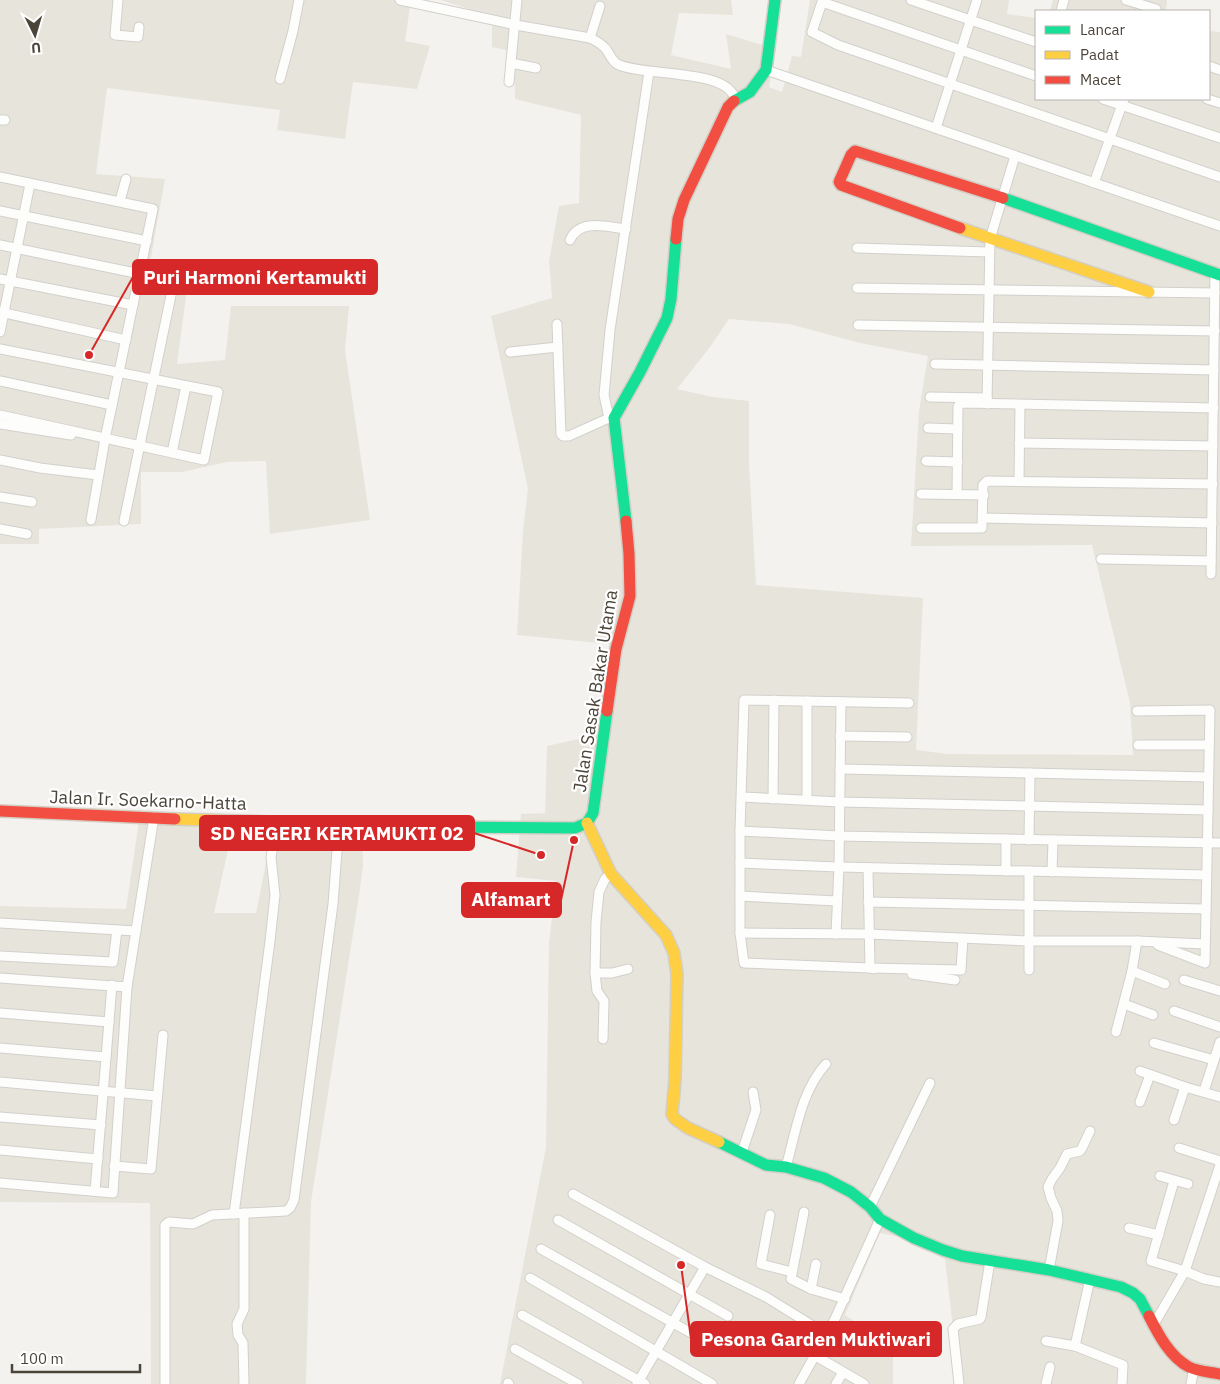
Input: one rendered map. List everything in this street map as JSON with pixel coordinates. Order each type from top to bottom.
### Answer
[{"type":"street","points":[[118,0],[114,39],[138,36],[139,27]]},
{"type":"street","points":[[280,79],[293,32],[299,0]]},
{"type":"street","points":[[400,0],[516,25],[590,38],[601,44],[618,64],[649,72],[700,77],[717,81],[730,89],[739,98]]},
{"type":"street","points":[[509,82],[517,0]]},
{"type":"street","points":[[557,324],[563,436],[570,436],[613,422],[667,318],[671,299],[678,219],[684,200],[728,107],[750,92],[766,70],[775,0]]},
{"type":"street","points":[[912,0],[1035,42]]},
{"type":"street","points":[[936,128],[977,0]]},
{"type":"street","points":[[1126,0],[1156,9]]},
{"type":"street","points":[[1035,76],[822,2],[812,32],[838,45],[950,85],[1220,177]]},
{"type":"street","points":[[590,38],[600,6]]},
{"type":"street","points":[[511,63],[536,68]]},
{"type":"street","points":[[766,70],[1220,226]]},
{"type":"street","points":[[613,422],[604,395],[605,378],[614,299],[649,72]]},
{"type":"street","points":[[1110,100],[1123,102],[1220,138]]},
{"type":"street","points":[[1094,183],[1111,140],[1123,102]]},
{"type":"street","points":[[1149,292],[990,239],[841,185],[839,182],[851,155],[855,151],[1002,198],[1218,274],[1215,293],[1211,574]]},
{"type":"street","points":[[987,401],[990,239],[1015,156]]},
{"type":"street","points":[[0,177],[153,209],[90,520]]},
{"type":"street","points":[[120,201],[126,179]]},
{"type":"street","points":[[0,332],[2,313],[30,184]]},
{"type":"street","points":[[0,211],[147,241]]},
{"type":"street","points":[[570,240],[573,233],[582,226],[626,229]]},
{"type":"street","points":[[0,245],[174,281],[124,521]]},
{"type":"street","points":[[857,248],[989,252]]},
{"type":"street","points":[[0,279],[133,305]]},
{"type":"street","points":[[857,288],[1215,293]]},
{"type":"street","points":[[2,313],[126,340]]},
{"type":"street","points":[[858,325],[1215,330]]},
{"type":"street","points":[[510,352],[558,347]]},
{"type":"street","points":[[0,349],[218,392],[204,460],[0,414]]},
{"type":"street","points":[[934,364],[1214,370]]},
{"type":"street","points":[[0,381],[112,405]]},
{"type":"street","points":[[172,453],[186,386]]},
{"type":"street","points":[[930,397],[1020,405],[1214,408]]},
{"type":"street","points":[[957,494],[960,404],[987,401]]},
{"type":"street","points":[[1018,481],[1020,405]]},
{"type":"street","name":"Jalan Sasak Bakar Utama","points":[[588,823],[592,813],[616,648],[630,596],[619,445],[613,422]]},
{"type":"street","points":[[0,424],[105,439]]},
{"type":"street","points":[[928,428],[958,430]]},
{"type":"street","points":[[1019,443],[1213,446]]},
{"type":"street","points":[[0,460],[40,468],[98,474]]},
{"type":"street","points":[[926,460],[958,462]]},
{"type":"street","points":[[921,528],[983,527],[983,485],[987,481],[1212,484]]},
{"type":"street","points":[[921,494],[984,495]]},
{"type":"street","points":[[0,496],[32,502]]},
{"type":"street","points":[[984,518],[1212,523]]},
{"type":"street","points":[[0,530],[27,534]]},
{"type":"street","points":[[1101,559],[1211,561]]},
{"type":"street","points":[[909,703],[744,700],[740,831],[740,933],[744,963],[961,970],[963,938]]},
{"type":"street","points":[[773,798],[774,700]]},
{"type":"street","points":[[807,701],[807,800]]},
{"type":"street","points":[[836,934],[840,836],[841,702]]},
{"type":"street","points":[[1137,711],[1210,710],[1205,963],[1150,942]]},
{"type":"street","points":[[840,736],[907,738]]},
{"type":"street","points":[[1138,745],[1209,745]]},
{"type":"street","points":[[840,768],[1208,777]]},
{"type":"street","points":[[1029,840],[1030,773]]},
{"type":"street","points":[[742,797],[840,802],[1208,810]]},
{"type":"street","name":"Jalan Ir. Soekarno-Hatta","points":[[0,811],[277,823],[487,828],[575,828],[588,823]]},
{"type":"street","points":[[0,1183],[112,1193],[127,987],[154,817]]},
{"type":"street","points":[[234,1214],[270,941],[275,895],[271,858],[277,823]]},
{"type":"street","points":[[588,823],[611,874],[666,935],[674,953],[677,974],[677,1022],[673,1117],[688,1128],[766,1165],[786,1167],[824,1178],[851,1192],[870,1207],[880,1219],[914,1238],[943,1250],[990,1261],[1050,1270],[1121,1287],[1132,1293],[1145,1306],[1174,1355],[1190,1367],[1220,1374]]},
{"type":"street","points":[[165,1384],[165,1225],[172,1222],[193,1224],[212,1214],[286,1211],[294,1200],[333,904],[339,824]]},
{"type":"street","points":[[740,831],[840,836],[1220,843]]},
{"type":"street","points":[[1006,839],[1006,871]]},
{"type":"street","points":[[1052,872],[1053,840]]},
{"type":"street","points":[[740,863],[868,868],[1206,875]]},
{"type":"street","points":[[868,868],[870,968]]},
{"type":"street","points":[[1029,872],[1029,970]]},
{"type":"street","points":[[603,1039],[604,1001],[597,991],[595,973],[596,922],[599,892],[605,879],[611,874]]},
{"type":"street","points":[[740,896],[837,901]]},
{"type":"street","points":[[868,902],[1206,909]]},
{"type":"street","points":[[0,924],[136,931]]},
{"type":"street","points":[[0,956],[113,962],[117,930]]},
{"type":"street","points":[[740,933],[868,934],[1029,941],[1205,944]]},
{"type":"street","points":[[1116,1032],[1132,971],[1137,942]]},
{"type":"street","points":[[870,968],[956,980]]},
{"type":"street","points":[[595,973],[612,973],[628,969]]},
{"type":"street","points":[[1132,971],[1165,984]]},
{"type":"street","points":[[0,978],[127,987]]},
{"type":"street","points":[[1184,980],[1220,991]]},
{"type":"street","points":[[95,1191],[112,985]]},
{"type":"street","points":[[1124,1004],[1153,1015]]},
{"type":"street","points":[[1174,1011],[1220,1027]]},
{"type":"street","points":[[0,1013],[109,1022]]},
{"type":"street","points":[[114,1166],[151,1169],[162,1035]]},
{"type":"street","points":[[1154,1042],[1214,1060]]},
{"type":"street","points":[[1204,1091],[1220,1042]]},
{"type":"street","points":[[0,1048],[106,1057]]},
{"type":"street","points":[[786,1167],[808,1090],[816,1075],[826,1064]]},
{"type":"street","points":[[1140,1071],[1220,1097]]},
{"type":"street","points":[[1140,1102],[1150,1075]]},
{"type":"street","points":[[0,1082],[157,1096]]},
{"type":"street","points":[[870,1207],[930,1084]]},
{"type":"street","points":[[1174,1120],[1185,1087]]},
{"type":"street","points":[[742,1152],[756,1110],[753,1092]]},
{"type":"street","points":[[0,1116],[100,1125]]},
{"type":"street","points":[[1050,1270],[1058,1221],[1057,1212],[1048,1190],[1049,1183],[1067,1154],[1080,1151],[1090,1131]]},
{"type":"street","points":[[1179,1148],[1220,1160]]},
{"type":"street","points":[[0,1150],[98,1159]]},
{"type":"street","points":[[1154,1324],[1185,1271],[1220,1165]]},
{"type":"street","points":[[1160,1176],[1188,1184]]},
{"type":"street","points":[[1174,1181],[1152,1262],[1185,1271],[1204,1279],[1220,1282]]},
{"type":"street","points":[[573,1194],[704,1267],[766,1297],[826,1334]]},
{"type":"street","points":[[804,1212],[791,1279],[811,1289],[845,1299]]},
{"type":"street","points":[[244,1213],[244,1309],[237,1324],[238,1335],[243,1343],[244,1384]]},
{"type":"street","points":[[770,1215],[761,1264],[792,1272]]},
{"type":"street","points":[[799,1384],[845,1299],[880,1219]]},
{"type":"street","points":[[558,1220],[728,1316]]},
{"type":"street","points":[[1129,1228],[1159,1236]]},
{"type":"street","points":[[541,1249],[718,1348]]},
{"type":"street","points":[[959,1384],[953,1329],[958,1324],[980,1319],[990,1261]]},
{"type":"street","points":[[811,1289],[816,1264]]},
{"type":"street","points":[[522,1315],[640,1383],[704,1267]]},
{"type":"street","points":[[530,1278],[712,1384]]},
{"type":"street","points":[[1076,1346],[1090,1279]]},
{"type":"street","points":[[1046,1341],[1076,1346],[1123,1365],[1122,1384]]},
{"type":"street","points":[[515,1349],[578,1384]]},
{"type":"street","points":[[814,1355],[864,1384]]},
{"type":"street","points":[[1046,1384],[1050,1367]]},
{"type":"street","points":[[1191,1384],[1194,1368]]},
{"type":"street","points":[[836,1384],[843,1372]]},
{"type":"shaded area","points":[[0,0],[411,0],[405,41],[430,46],[417,89],[353,82],[345,139],[277,130],[280,110],[107,88],[96,174],[165,179],[149,268],[189,274],[177,364],[225,360],[231,306],[349,306],[345,350],[370,520],[270,534],[266,461],[227,462],[182,472],[141,472],[141,524],[39,529],[39,544],[0,544]]},
{"type":"shaded area","points":[[441,0],[731,0],[733,15],[679,13],[671,55],[731,69],[726,34],[776,49],[769,87],[782,92],[792,56],[801,57],[810,0],[1009,0],[1007,14],[1035,18],[1035,100],[1210,100],[1210,31],[1220,32],[1220,1384],[962,1384],[956,1355],[945,1259],[901,1237],[880,1233],[845,1315],[893,1347],[893,1384],[500,1384],[546,1147],[549,943],[556,881],[516,877],[521,814],[545,813],[547,746],[601,734],[609,644],[517,635],[523,531],[528,489],[491,316],[552,298],[549,261],[559,206],[579,203],[581,115],[515,99],[514,52],[492,47],[492,17]],"holes":[[[729,319],[789,324],[860,343],[928,356],[919,411],[911,546],[1092,545],[1130,703],[1133,755],[948,754],[916,750],[923,598],[756,585],[749,462],[749,401],[713,397],[677,389]]]},
{"type":"shaded area","points":[[1053,0],[1167,0],[1166,10],[1050,10]]},
{"type":"shaded area","points":[[139,821],[234,823],[214,913],[256,913],[273,827],[362,829],[363,865],[360,889],[311,1202],[306,1384],[151,1384],[150,1203],[0,1202],[0,906],[126,909]]},
{"type":"traffic: fast","points":[[734,101],[750,92],[766,70],[775,0]]},
{"type":"traffic: fast","points":[[1003,198],[1220,275]]},
{"type":"traffic: fast","points":[[626,521],[614,418],[667,318],[671,299],[676,239]]},
{"type":"traffic: fast","points":[[425,827],[575,828],[587,823],[593,813],[607,711]]},
{"type":"traffic: fast","points":[[719,1142],[766,1165],[786,1167],[824,1178],[851,1192],[870,1207],[880,1219],[914,1238],[943,1250],[962,1256],[1049,1270],[1121,1287],[1140,1299],[1149,1316]]},
{"type":"traffic: slow","points":[[960,228],[1149,292]]},
{"type":"traffic: slow","points":[[175,819],[425,827]]},
{"type":"traffic: slow","points":[[587,823],[611,874],[666,935],[674,953],[677,974],[675,1080],[672,1114],[675,1119],[688,1128],[719,1142]]},
{"type":"traffic: jam","points":[[676,239],[678,219],[684,200],[728,107],[734,101]]},
{"type":"traffic: jam","points":[[960,228],[841,185],[839,182],[851,155],[855,151],[1003,198]]},
{"type":"traffic: jam","points":[[607,711],[616,649],[630,596],[626,521]]},
{"type":"traffic: jam","points":[[0,811],[175,819]]},
{"type":"traffic: jam","points":[[1149,1316],[1165,1345],[1182,1363],[1196,1370],[1220,1374]]},
{"type":"place","name":"Puri Harmoni Kertamukti","points":[[89,355]]},
{"type":"place","name":"Alfamart","points":[[574,840]]},
{"type":"place","name":"SD NEGERI KERTAMUKTI 02","points":[[541,855]]},
{"type":"place","name":"Pesona Garden Muktiwari","points":[[681,1265]]}]
